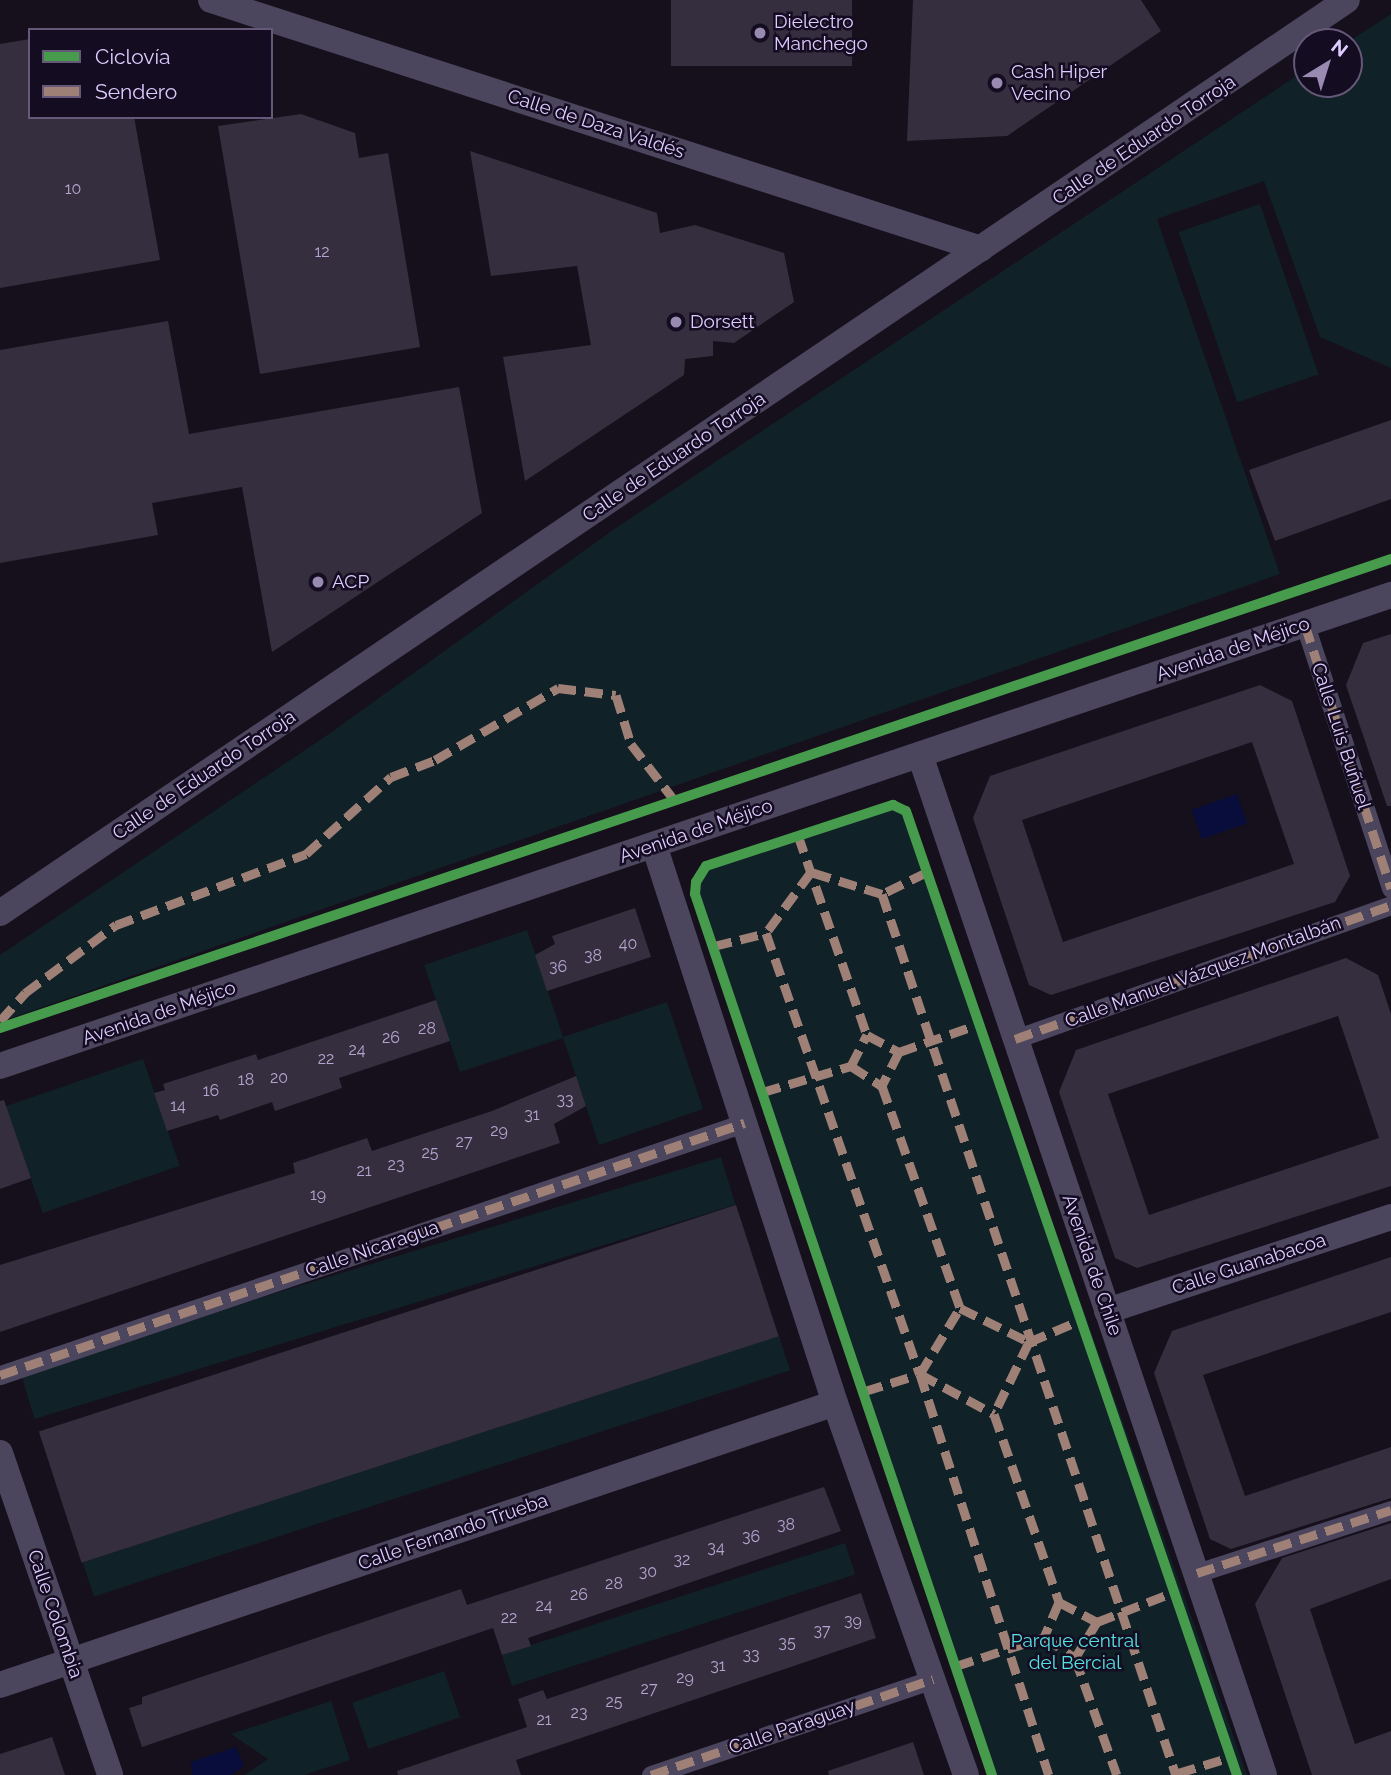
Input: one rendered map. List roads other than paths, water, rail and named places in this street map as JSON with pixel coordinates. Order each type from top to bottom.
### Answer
[{"type":"street","name":"Calle de Daza Valdés","points":[[211,0],[981,249]]},
{"type":"street","name":"Calle de Eduardo Torroja","points":[[0,913],[1347,0]]},
{"type":"street","name":"Avenida de Méjico","points":[[0,1066],[1391,595]]},
{"type":"street","name":"Calle Luis Buñuel","points":[[1305,625],[1391,888]]},
{"type":"street","name":"Avenida de Chile","points":[[920,755],[1264,1775]]},
{"type":"street","points":[[654,845],[835,1403],[966,1775]]},
{"type":"street","name":"Calle Manuel Vázquez Montalbán","points":[[1015,1038],[1391,905]]},
{"type":"street","name":"Calle Nicaragua","points":[[0,1375],[744,1123]]},
{"type":"street","name":"Calle Guanabacoa","points":[[1107,1311],[1391,1217]]},
{"type":"street","name":"Calle Fernando Trueba","points":[[0,1685],[835,1403]]},
{"type":"street","name":"Calle Colombia","points":[[0,1453],[110,1775]]},
{"type":"street","points":[[1197,1573],[1391,1510]]},
{"type":"street","name":"Calle Paraguay","points":[[651,1775],[933,1678]]},
{"type":"place","name":"Dielectro Manchego","points":[[760,33]]},
{"type":"place","name":"Cash Hiper Vecino","points":[[997,83]]},
{"type":"place","name":"Dorsett","points":[[676,322]]},
{"type":"place","name":"ACP","points":[[318,582]]},
{"type":"park label","name":"Parque central del Bercial","points":[[1075,1652]]}]
